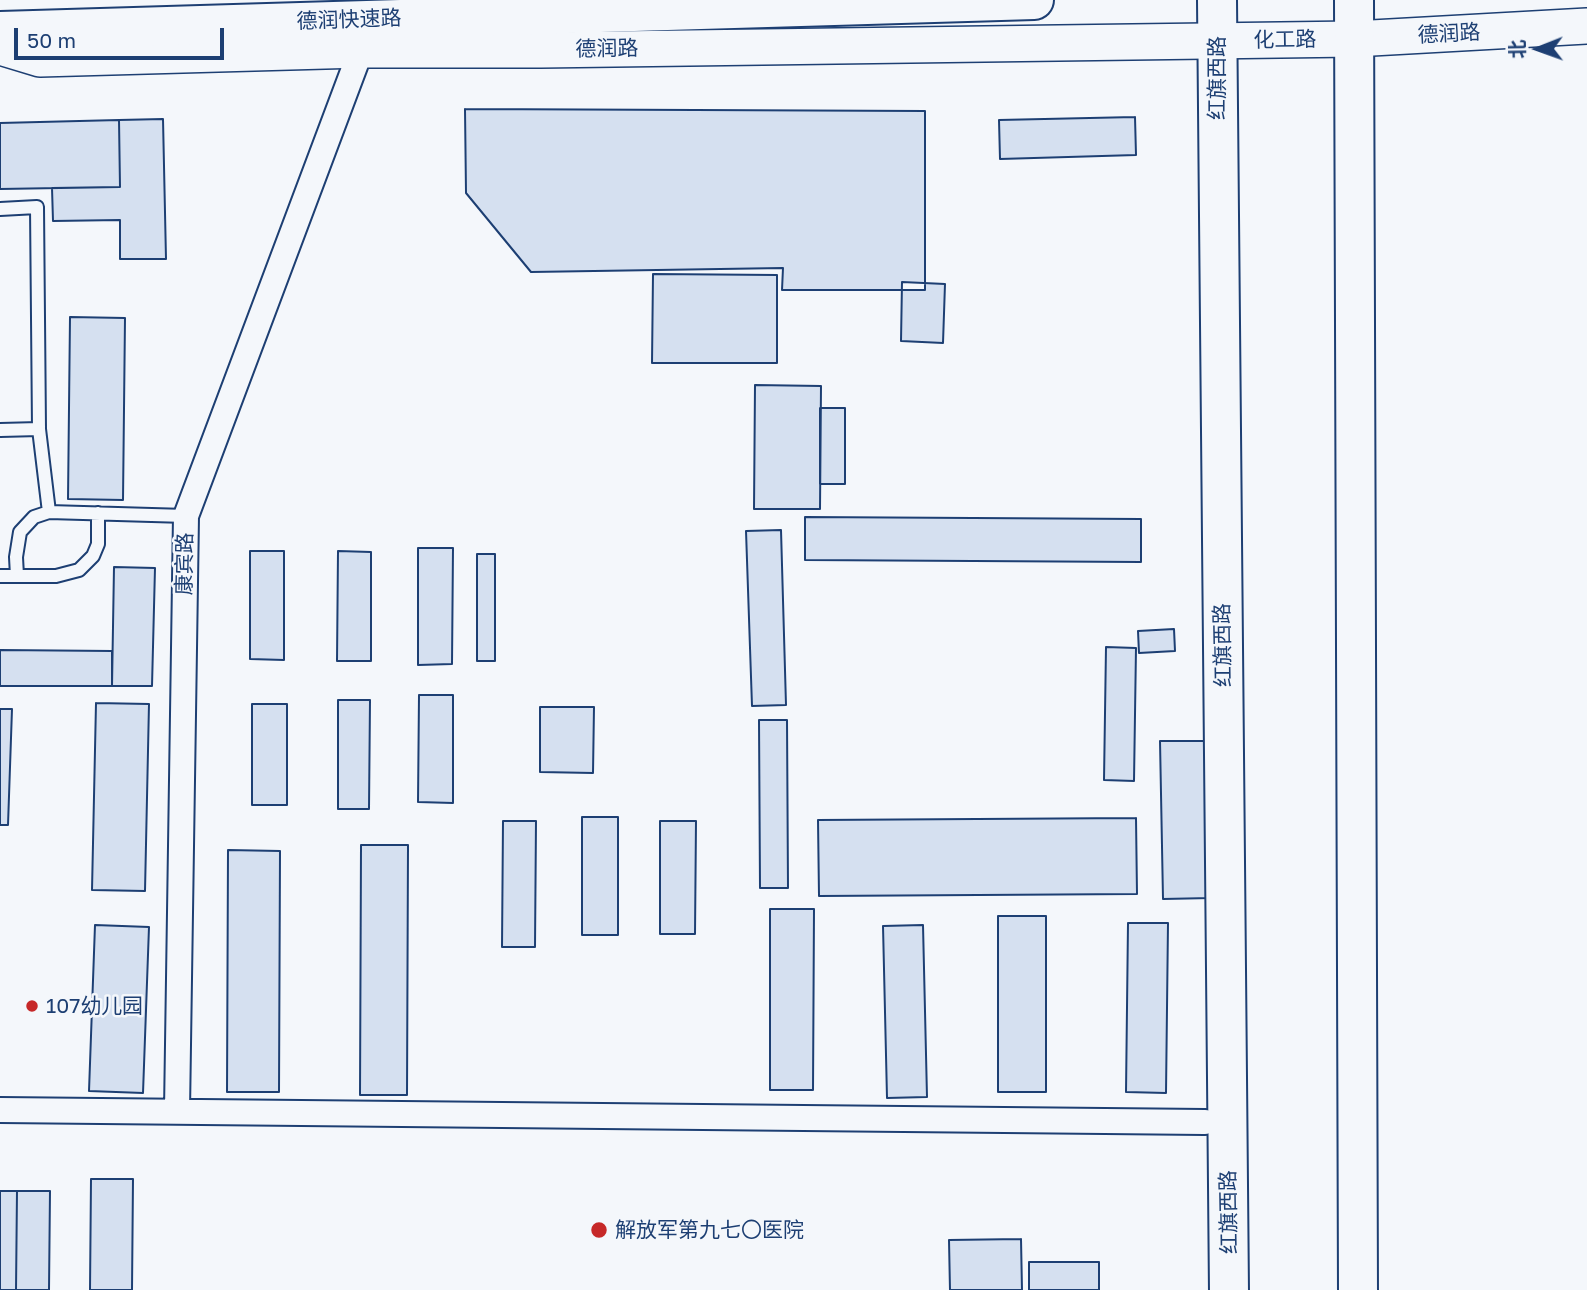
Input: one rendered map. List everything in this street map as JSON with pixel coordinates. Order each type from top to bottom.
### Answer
[{"type":"main road","name":"德润快速路","points":[[0,31],[1034,0]]},
{"type":"main road","name":"红旗西路","points":[[1217,0],[1229,1290]]},
{"type":"main road","points":[[1353,0],[1358,1290]]},
{"type":"main road","name":"德润路","points":[[1354,39],[1587,26]]},
{"type":"main road","name":"化工路","points":[[1217,41],[1354,39]]},
{"type":"main road","name":"德润路","points":[[0,47],[40,59],[361,50],[1217,41]]},
{"type":"street","name":"康宾路","points":[[177,1110],[186,516],[361,50]]},
{"type":"street","points":[[0,1110],[1205,1122]]},
{"type":"lane","points":[[0,209],[37,207],[38,429],[49,512]]},
{"type":"lane","points":[[0,430],[38,429]]},
{"type":"lane","points":[[17,576],[16,557],[20,532],[34,517],[49,512],[186,516]]},
{"type":"lane","points":[[0,576],[56,576],[79,570],[93,556],[98,544],[97,513]]},
{"type":"building","points":[[465,109],[925,111],[925,290],[782,290],[783,268],[531,272],[466,193]]},
{"type":"building","points":[[1135,117],[1136,155],[1000,159],[999,120]]},
{"type":"building","points":[[163,119],[166,259],[120,259],[120,220],[53,221],[52,188],[120,187],[119,120]]},
{"type":"building","points":[[119,120],[120,187],[0,189],[0,123]]},
{"type":"building","points":[[653,274],[777,275],[777,363],[652,363]]},
{"type":"building","points":[[902,282],[945,284],[943,343],[901,341]]},
{"type":"building","points":[[70,317],[125,318],[123,500],[68,499]]},
{"type":"building","points":[[755,385],[821,386],[820,509],[754,509]]},
{"type":"building","points":[[820,408],[845,408],[845,484],[820,484]]},
{"type":"building","points":[[805,517],[1141,519],[1141,562],[805,560]]},
{"type":"building","points":[[781,530],[786,705],[752,706],[746,531]]},
{"type":"building","points":[[418,548],[453,548],[452,664],[418,665]]},
{"type":"building","points":[[250,551],[284,551],[284,660],[250,659]]},
{"type":"building","points":[[338,551],[371,552],[371,661],[337,661]]},
{"type":"building","points":[[477,554],[495,554],[495,661],[477,661]]},
{"type":"building","points":[[114,567],[155,568],[152,686],[112,686]]},
{"type":"building","points":[[1174,629],[1175,651],[1139,653],[1138,631]]},
{"type":"building","points":[[1106,647],[1136,648],[1134,781],[1104,780]]},
{"type":"building","points":[[0,650],[112,651],[112,686],[0,686]]},
{"type":"building","points":[[419,695],[453,695],[453,803],[418,802]]},
{"type":"building","points":[[338,700],[370,700],[369,809],[338,809]]},
{"type":"building","points":[[96,703],[149,704],[145,891],[92,890]]},
{"type":"building","points":[[252,704],[287,704],[287,805],[252,805]]},
{"type":"building","points":[[540,707],[594,707],[593,773],[540,772]]},
{"type":"building","points":[[0,709],[12,709],[8,825],[0,825]]},
{"type":"building","points":[[759,720],[787,720],[788,888],[760,888]]},
{"type":"building","points":[[1160,741],[1208,741],[1211,898],[1163,899]]},
{"type":"building","points":[[582,817],[618,817],[618,935],[582,935]]},
{"type":"building","points":[[1136,818],[1137,894],[819,896],[818,820]]},
{"type":"building","points":[[503,821],[536,821],[535,947],[502,947]]},
{"type":"building","points":[[660,821],[696,821],[695,934],[660,934]]},
{"type":"building","points":[[361,845],[408,845],[407,1095],[360,1095]]},
{"type":"building","points":[[228,850],[280,851],[279,1092],[227,1092]]},
{"type":"building","points":[[770,909],[814,909],[813,1090],[770,1090]]},
{"type":"building","points":[[998,916],[1046,916],[1046,1092],[998,1092]]},
{"type":"building","points":[[1128,923],[1168,923],[1166,1093],[1126,1092]]},
{"type":"building","points":[[95,925],[149,927],[143,1093],[89,1091]]},
{"type":"building","points":[[923,925],[927,1097],[887,1098],[883,926]]},
{"type":"building","points":[[91,1179],[133,1179],[132,1290],[90,1290]]},
{"type":"building","points":[[0,1191],[17,1191],[16,1290],[0,1290]]},
{"type":"building","points":[[17,1191],[50,1191],[49,1290],[16,1290]]},
{"type":"building","points":[[1021,1239],[1022,1290],[950,1290],[949,1240]]},
{"type":"building","points":[[1029,1262],[1099,1262],[1099,1290],[1029,1290]]},
{"type":"place","name":"107幼儿园","points":[[32,1006]]},
{"type":"place","name":"解放军第九七〇医院","points":[[599,1230]]}]
